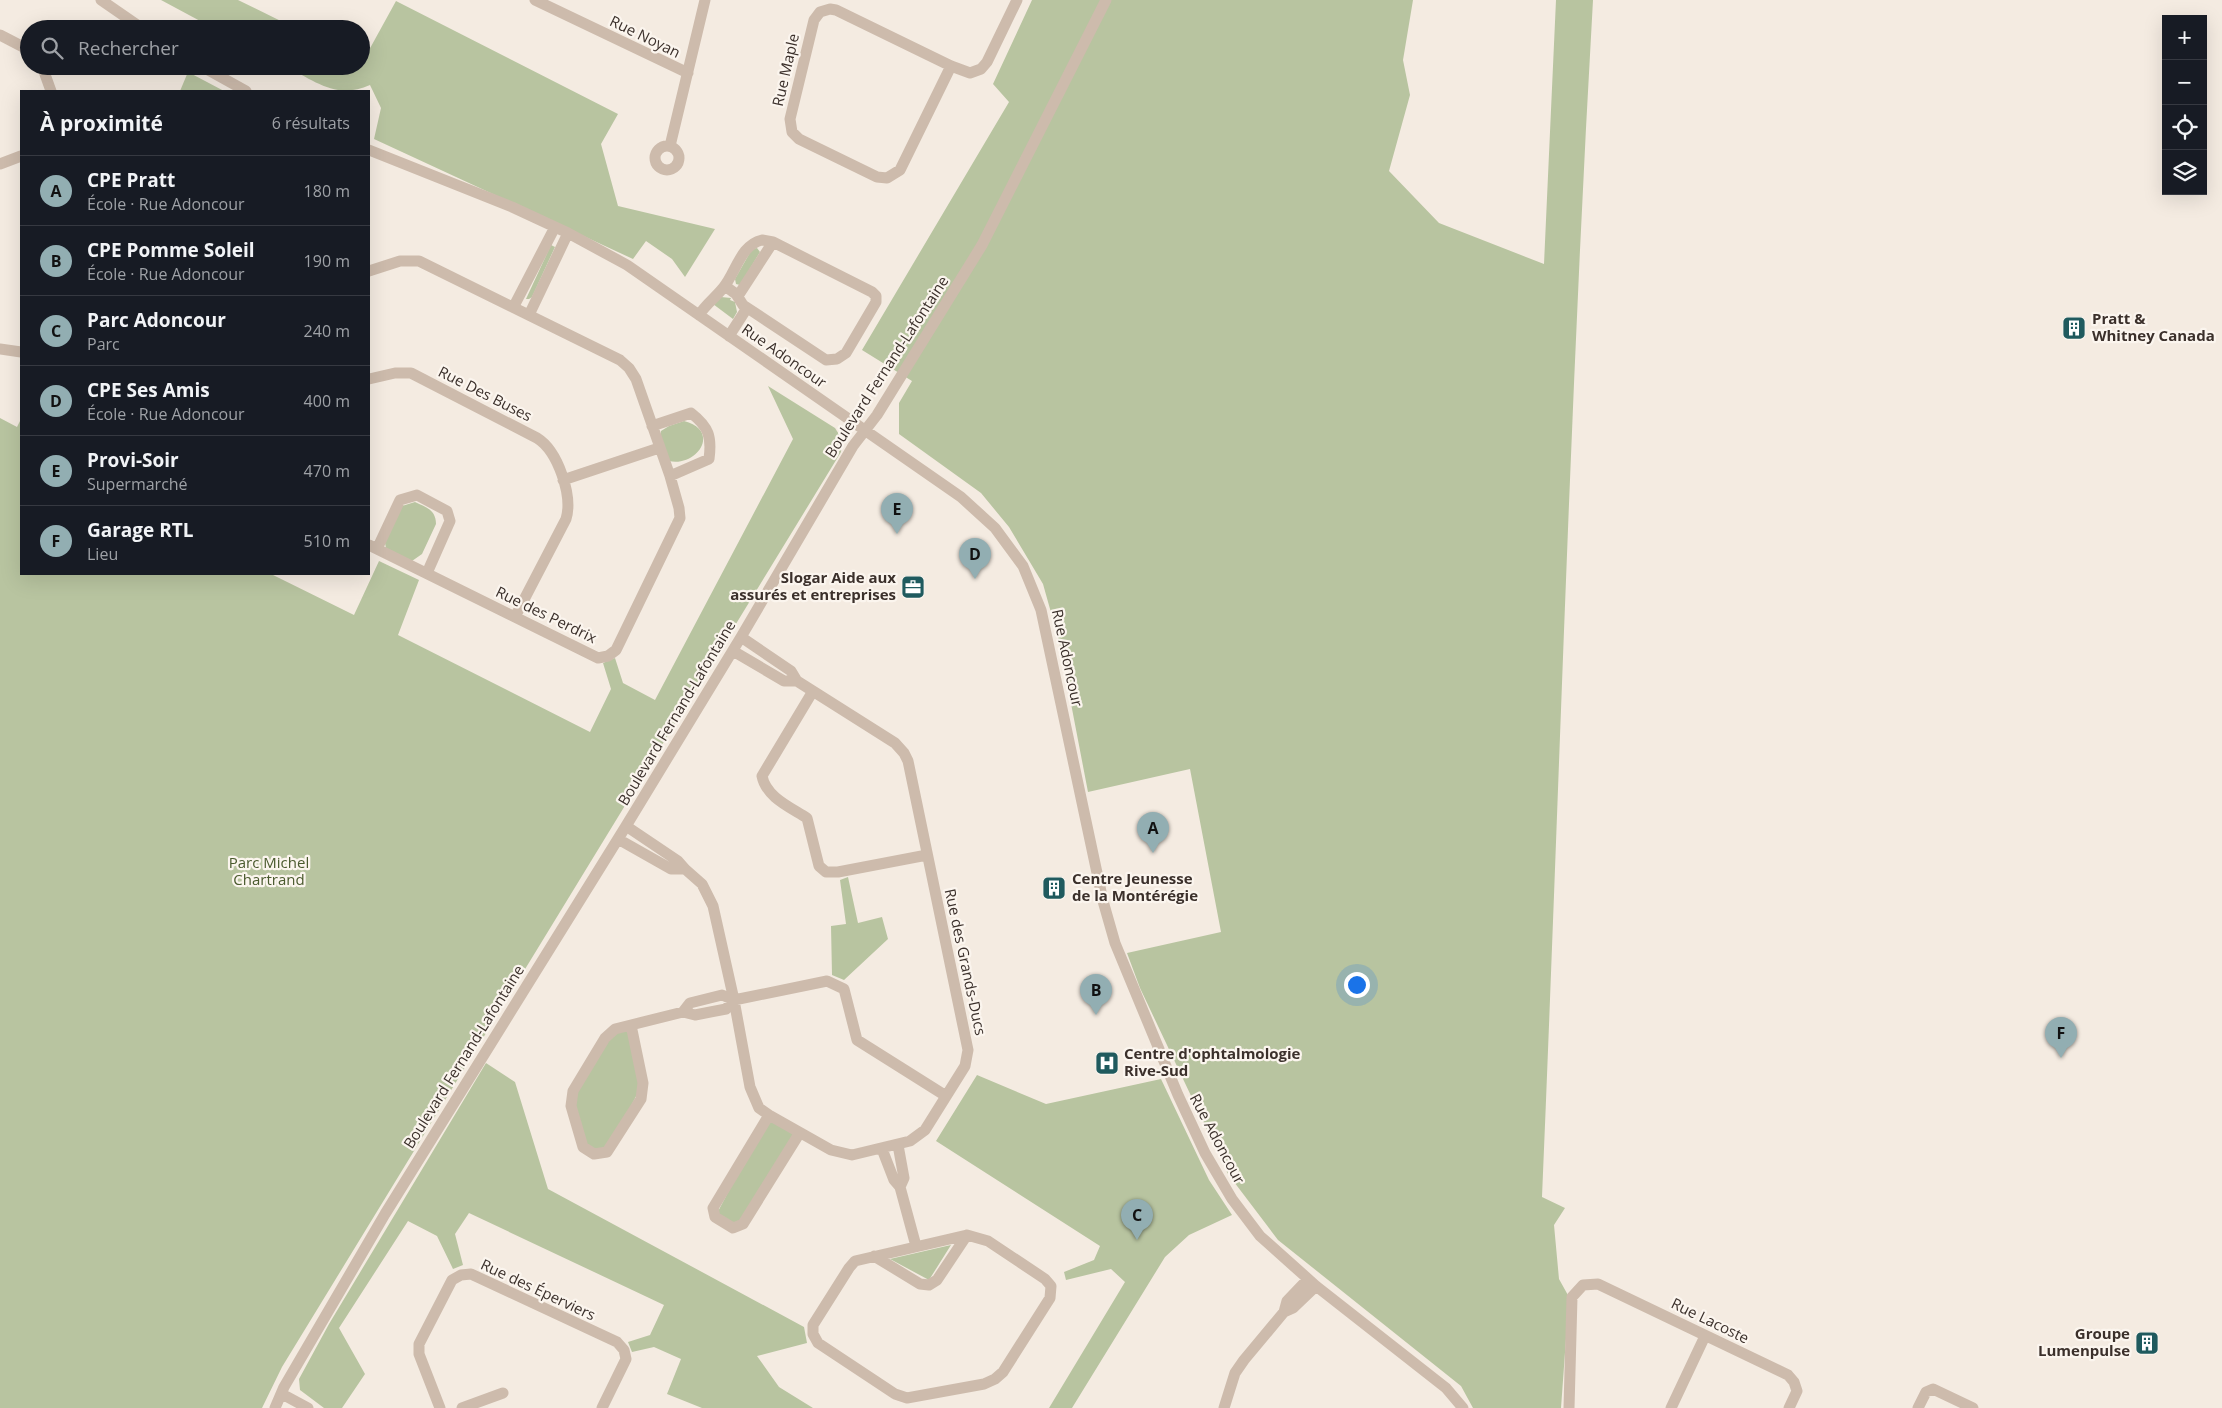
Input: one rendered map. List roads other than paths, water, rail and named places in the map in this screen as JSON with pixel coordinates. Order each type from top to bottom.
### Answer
[{"type":"street","points":[[101,0],[130,20]]},
{"type":"street","name":"Rue Noyan","points":[[535,0],[688,73]]},
{"type":"street","points":[[670,146],[705,0]]},
{"type":"street","name":"Rue Maple","points":[[952,66],[900,170],[892,177],[881,179],[872,175],[799,139],[790,128],[790,119],[812,26],[817,16],[825,10],[836,10],[970,73],[983,67],[1017,0]]},
{"type":"street","name":"Boulevard Fernand-Lafontaine","points":[[275,1408],[284,1387],[385,1214],[741,638],[853,446],[878,415],[987,237],[1106,0]]},
{"type":"street","points":[[0,35],[20,45]]},
{"type":"street","points":[[45,75],[51,90]]},
{"type":"street","points":[[218,75],[244,90]]},
{"type":"street","name":"Rue Adoncour","points":[[370,150],[499,202],[555,227],[627,266],[961,497],[995,528],[1023,566],[1042,610],[1103,901],[1115,943],[1178,1095],[1220,1179],[1260,1236],[1312,1282],[1446,1388],[1463,1408]]},
{"type":"street","points":[[0,164],[20,156]]},
{"type":"street","points":[[514,306],[555,227]]},
{"type":"street","points":[[529,314],[568,233]]},
{"type":"street","points":[[699,315],[708,302],[725,286],[752,244],[762,240],[773,242],[872,292],[876,296],[875,305],[846,353],[833,360],[820,357],[748,308],[741,303],[738,296],[725,286]]},
{"type":"street","points":[[738,296],[773,242]]},
{"type":"street","name":"Rue des Perdrix","points":[[370,271],[400,261],[419,262],[514,306],[620,360],[630,368],[636,379],[680,508],[679,522],[616,650],[608,656],[598,658],[373,547],[400,500],[417,496],[447,512],[450,521],[427,573]]},
{"type":"street","points":[[729,336],[748,308]]},
{"type":"street","points":[[0,349],[20,352]]},
{"type":"street","name":"Rue Des Buses","points":[[370,379],[395,373],[411,373],[529,433],[545,442],[551,450],[564,480],[569,499],[569,508],[566,519],[515,617]]},
{"type":"street","points":[[652,426],[692,413],[704,423],[712,443],[709,459],[670,476]]},
{"type":"street","points":[[564,480],[659,448]]},
{"type":"street","name":"Rue des Grands-Ducs","points":[[626,826],[678,861],[702,884],[713,906],[752,1093],[759,1108],[799,1134],[831,1150],[852,1155],[910,1142],[925,1130],[965,1066],[968,1050],[904,753],[895,743],[797,681],[791,671],[741,638]]},
{"type":"street","name":"Rue des Grands-Ducs","points":[[733,651],[784,681],[797,681]]},
{"type":"street","points":[[813,691],[762,776],[763,785],[770,794],[807,818],[818,866],[826,872],[838,872],[927,855]]},
{"type":"street","points":[[618,839],[671,869],[685,869]]},
{"type":"street","points":[[631,1025],[643,1083],[641,1099],[607,1152],[594,1154],[583,1147],[571,1106],[572,1091],[604,1038],[615,1029],[631,1025],[683,1012],[690,1003],[722,995],[734,1000],[827,981],[844,989],[857,1040],[946,1096]]},
{"type":"street","points":[[769,1115],[713,1208],[715,1217],[733,1228],[743,1224],[799,1134]]},
{"type":"street","points":[[898,1145],[904,1178],[900,1187]]},
{"type":"street","points":[[882,1149],[894,1180],[900,1187],[916,1246]]},
{"type":"street","points":[[874,1256],[920,1284],[929,1285],[937,1280],[966,1235]]},
{"type":"street","points":[[966,1235],[988,1241],[1045,1278],[1051,1286],[1050,1298],[1004,1372],[995,1380],[984,1384],[907,1398],[894,1394],[818,1343],[812,1334],[813,1324],[855,1261],[966,1235]]},
{"type":"street","name":"Rue des Éperviers","points":[[440,1408],[419,1354],[419,1344],[452,1280],[461,1275],[471,1274],[617,1342],[624,1350],[626,1359],[602,1408]]},
{"type":"street","points":[[1224,1408],[1235,1373],[1244,1360],[1284,1312],[1293,1308],[1312,1282]]},
{"type":"street","name":"Rue Lacoste","points":[[1569,1408],[1572,1297],[1584,1285],[1598,1284],[1788,1375],[1798,1391],[1789,1408]]},
{"type":"street","points":[[1671,1408],[1705,1336]]},
{"type":"street","points":[[1918,1408],[1926,1392],[1933,1389],[1973,1408]]},
{"type":"street","points":[[462,1408],[503,1393]]},
{"type":"street","points":[[282,1394],[308,1408]]},
{"type":"place","name":"Pratt & Whitney Canada","points":[[2074,328]]},
{"type":"place","name":"Provi-Soir","points":[[897,534]]},
{"type":"place","name":"CPE Ses Amis","points":[[975,579]]},
{"type":"place","name":"Slogar Aide aux assurés et entreprises","points":[[913,587]]},
{"type":"place","name":"CPE Pratt","points":[[1153,853]]},
{"type":"place","name":"Centre Jeunesse de la Montérégie","points":[[1054,888]]},
{"type":"place","name":"CPE Pomme Soleil","points":[[1096,1015]]},
{"type":"place","name":"Garage RTL","points":[[2061,1058]]},
{"type":"place","name":"Centre d'ophtalmologie Rive-Sud","points":[[1107,1063]]},
{"type":"place","name":"Parc Adoncour","points":[[1137,1240]]},
{"type":"place","name":"Groupe Lumenpulse","points":[[2147,1343]]},
{"type":"park label","name":"Parc Michel Chartrand","points":[[269,872]]}]
